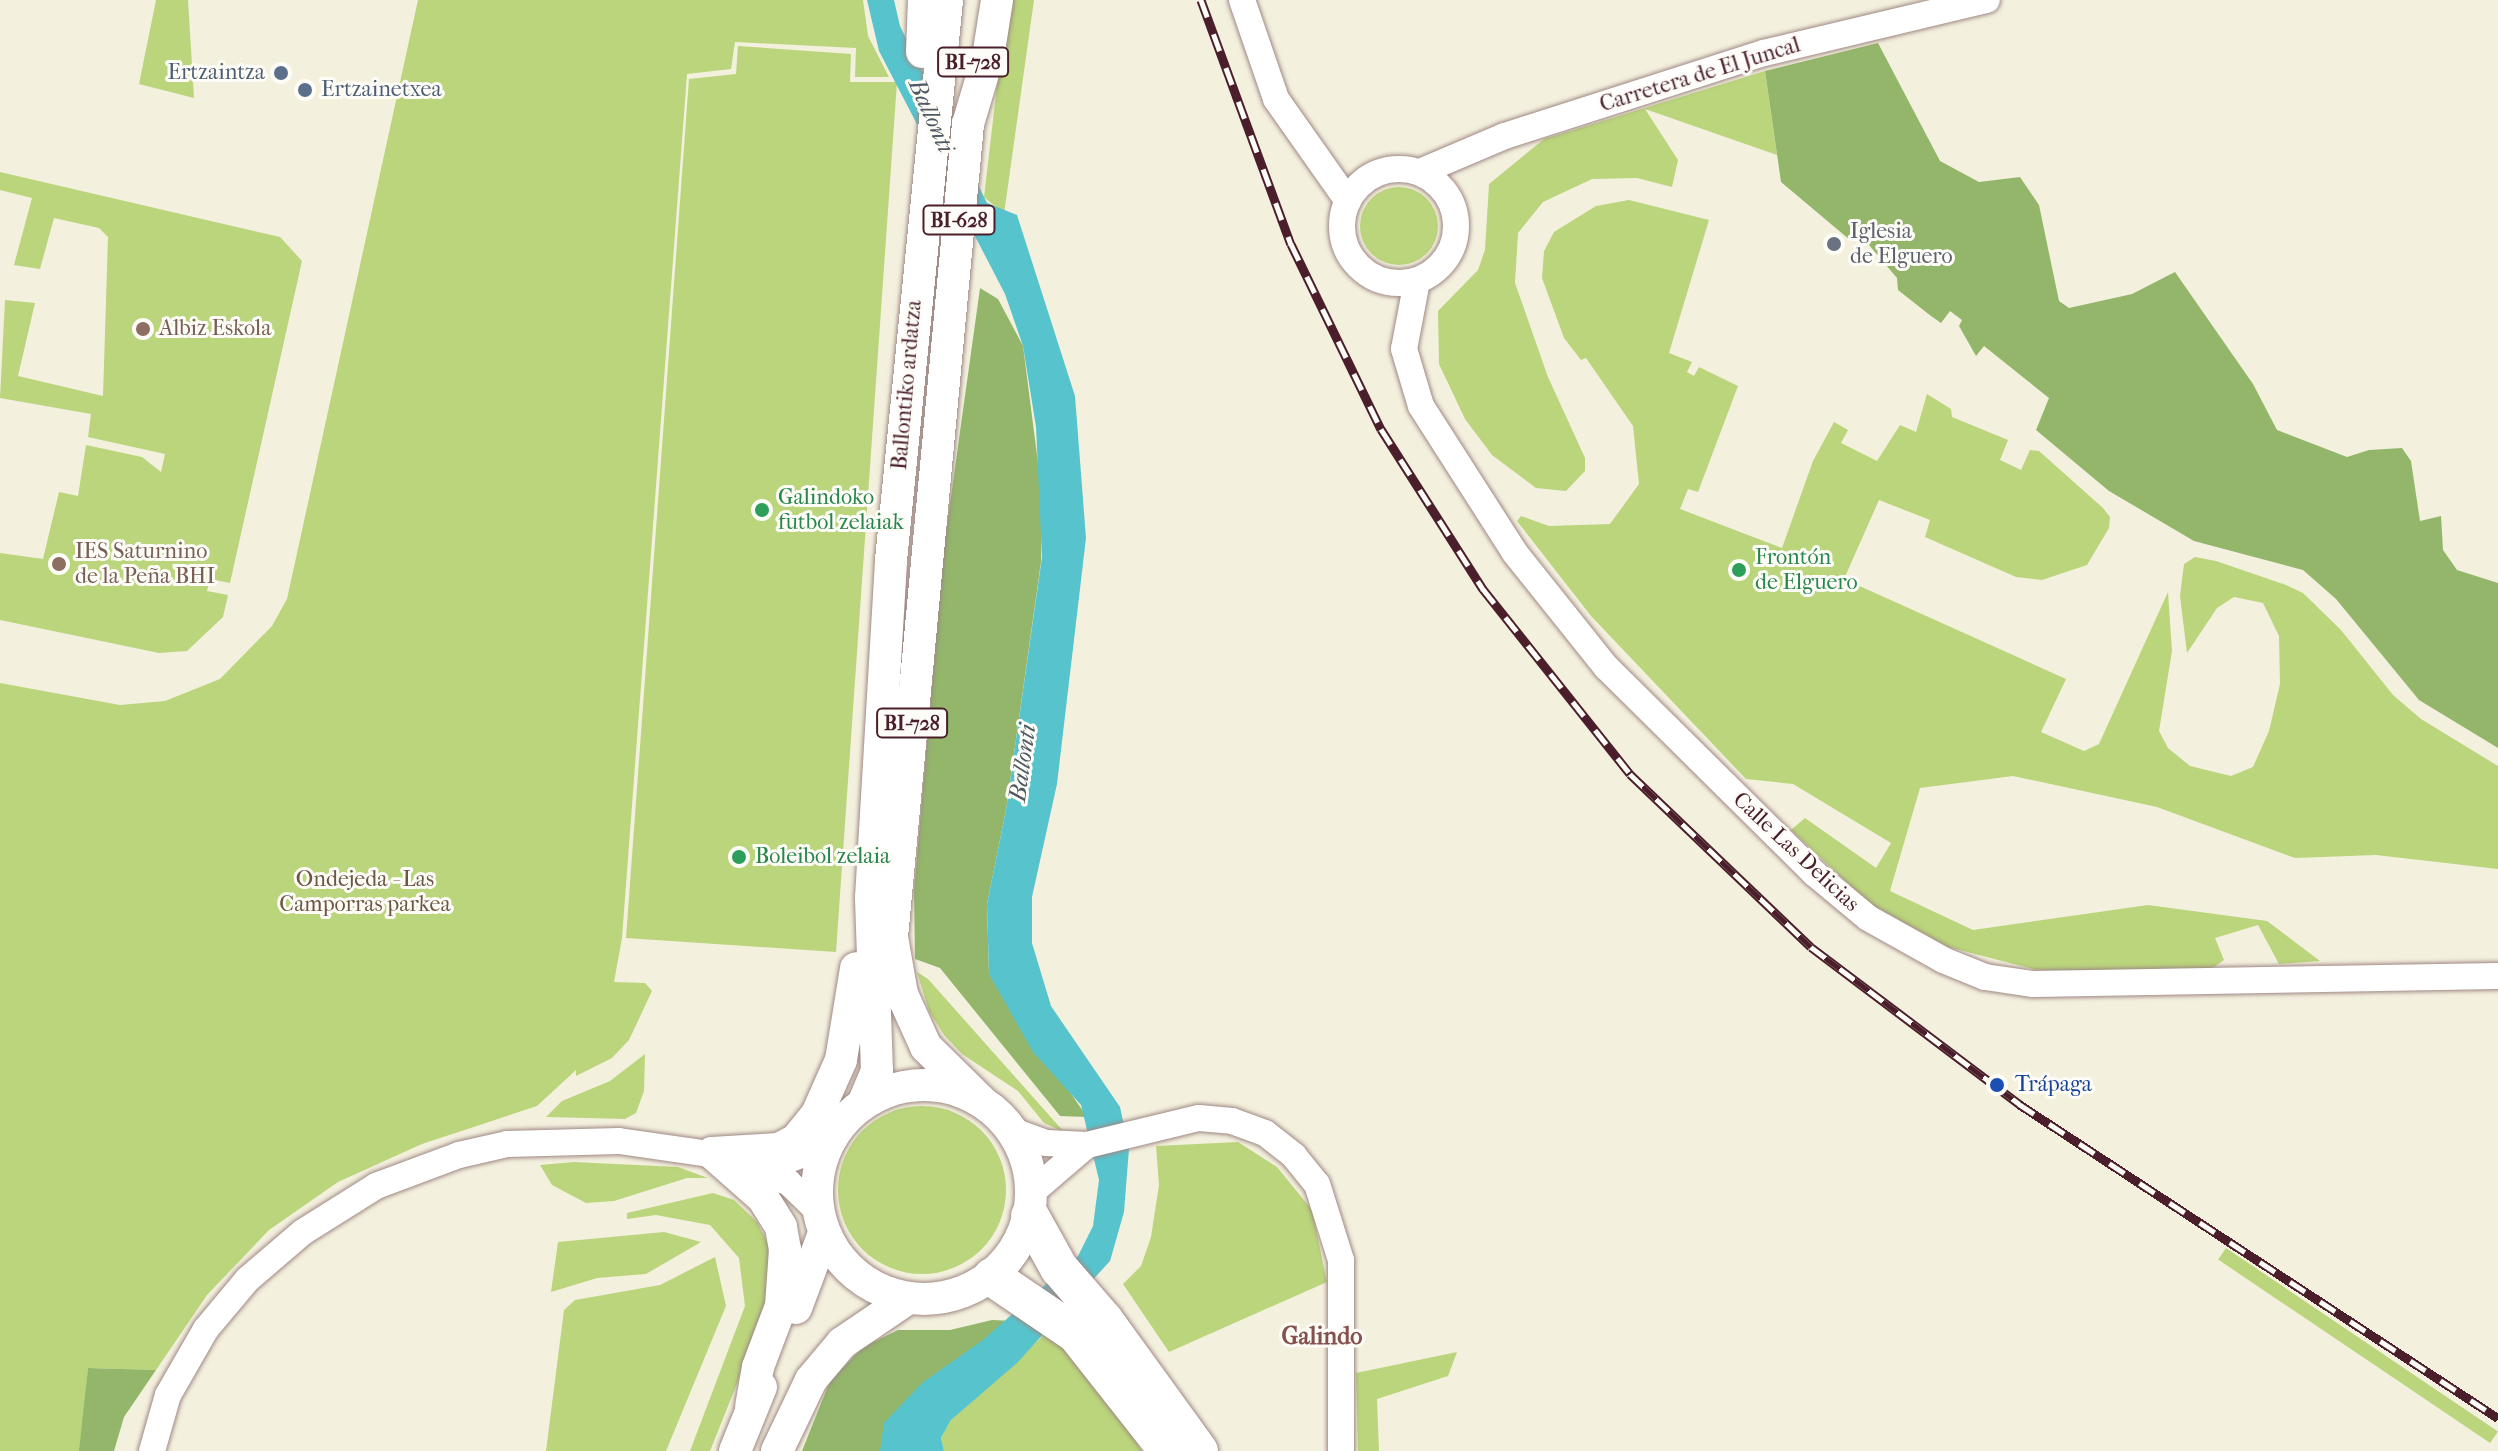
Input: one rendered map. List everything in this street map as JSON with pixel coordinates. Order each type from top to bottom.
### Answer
[{"type":"highway","points":[[1031,1204],[1059,1268],[1114,1332],[1199,1451]]},
{"type":"highway","points":[[992,1277],[1076,1334],[1168,1451]]},
{"type":"main road","points":[[920,255],[924,0]]},
{"type":"main road","name":"Ballontiko ardatza","points":[[863,1104],[877,1071],[872,931],[891,560],[947,0]]},
{"type":"main road","name":"BI-728","points":[[968,124],[977,0]]},
{"type":"main road","points":[[968,124],[988,57],[997,0]]},
{"type":"main road","name":"BI-628","points":[[950,317],[968,124]]},
{"type":"main road","name":"Ballontiko ardatza","points":[[950,317],[892,937],[902,994],[926,1047],[981,1101]]},
{"type":"main road","points":[[712,1153],[779,1149],[796,1140],[817,1114],[841,1060],[857,962],[872,931]]},
{"type":"main road","name":"BI-728","points":[[735,1451],[751,1405],[791,1325],[821,1222],[818,1177],[827,1145],[863,1104],[891,1090],[922,1085],[953,1088],[981,1101],[1013,1131],[1027,1160],[1031,1204]]},
{"type":"main road","points":[[712,1153],[763,1198],[783,1238],[787,1271],[781,1306],[758,1367],[751,1405]]},
{"type":"main road","points":[[821,1222],[844,1264],[873,1287],[907,1299],[937,1300],[966,1292],[992,1277],[1016,1250],[1031,1204]]},
{"type":"main road","points":[[777,1451],[811,1380],[842,1343],[907,1299]]},
{"type":"street","points":[[1242,0],[1276,99],[1348,201]]},
{"type":"street","points":[[1764,53],[1816,23],[1901,0]]},
{"type":"street","name":"Carretera de El Juncal","points":[[1420,172],[1505,136],[1764,53],[1987,0]]},
{"type":"street","points":[[1389,169],[1420,172],[1446,192],[1457,226],[1446,259],[1417,281],[1383,280],[1354,260],[1342,227],[1348,201],[1375,174],[1389,169]]},
{"type":"street","name":"Calle Las Delicias","points":[[1417,281],[1404,349],[1421,406],[1447,453],[1515,553],[1597,656],[1795,855],[1868,918],[1943,960],[1985,977],[2033,984],[2498,976]]},
{"type":"street","points":[[1013,1131],[1046,1143],[1087,1145],[1176,1121],[1232,1121],[1265,1133],[1307,1168],[1317,1184],[1341,1260],[1341,1451]]},
{"type":"street","points":[[152,1451],[168,1395],[206,1329],[248,1279],[303,1232],[376,1186],[483,1149],[574,1140],[712,1153],[778,1164],[827,1145]]},
{"type":"street","points":[[1031,1204],[1087,1145]]},
{"type":"street","points":[[712,1153],[788,1182],[821,1222]]},
{"type":"green space","points":[[156,0],[188,0],[194,98],[139,84]]},
{"type":"green space","name":"Ondejeda - Las Camporras parkea","points":[[418,0],[863,0],[868,36],[889,77],[855,77],[856,48],[735,42],[731,69],[687,74],[622,938],[614,982],[645,983],[652,991],[629,1040],[612,1058],[576,1076],[576,1070],[537,1106],[422,1144],[338,1182],[269,1230],[207,1295],[156,1370],[88,1368],[81,1451],[0,1451],[0,683],[120,705],[165,701],[220,679],[272,626],[287,599]]},
{"type":"green space","points":[[1007,0],[1034,0],[1004,214],[984,197]]},
{"type":"green space","points":[[1878,43],[1940,161],[1979,182],[2020,177],[2039,205],[2059,301],[2069,308],[2132,294],[2175,272],[2253,384],[2277,430],[2347,457],[2369,450],[2402,448],[2411,461],[2420,521],[2441,516],[2443,550],[2457,570],[2498,583],[2498,748],[2419,700],[2336,599],[2303,570],[2194,541],[2109,491],[2036,430],[2049,398],[1984,346],[1976,356],[1959,326],[1962,320],[1950,311],[1941,323],[1931,316],[1898,290],[1897,278],[1858,232],[1850,240],[1781,182],[1765,71]]},
{"type":"green space","name":"Galindoko futbol zelaiak","points":[[738,46],[851,54],[850,82],[897,82],[836,952],[626,938],[689,79],[736,74]]},
{"type":"green space","points":[[1765,71],[1777,155],[1645,109],[1678,160],[1672,187],[1637,178],[1592,179],[1543,202],[1518,233],[1515,283],[1548,377],[1585,458],[1585,471],[1566,491],[1536,488],[1492,455],[1465,419],[1439,364],[1438,311],[1478,270],[1485,250],[1489,184],[1544,139]]},
{"type":"green space","points":[[0,172],[280,237],[302,261],[230,583],[210,579],[207,591],[228,595],[223,617],[187,651],[159,653],[0,620],[0,553],[43,559],[59,492],[78,496],[86,445],[142,457],[161,472],[165,454],[88,437],[91,414],[0,398],[5,300],[35,303],[18,376],[103,396],[108,237],[99,228],[54,218],[40,269],[14,265],[32,198],[0,190]]},
{"type":"green space","points":[[1399,187],[1414,190],[1427,198],[1435,211],[1438,226],[1435,241],[1427,254],[1414,262],[1399,265],[1384,262],[1371,254],[1363,241],[1360,226],[1363,211],[1371,198],[1384,190]]},
{"type":"green space","points":[[1629,200],[1709,220],[1669,353],[1692,362],[1687,372],[1694,376],[1699,367],[1738,386],[1698,492],[1688,489],[1680,509],[1782,548],[1813,461],[1834,422],[1848,430],[1841,443],[1877,461],[1900,425],[1916,432],[1927,394],[1951,409],[1952,417],[2008,440],[2000,460],[2021,470],[2030,450],[2039,451],[2103,508],[2110,517],[2109,528],[2087,565],[2042,580],[2016,577],[1925,537],[1930,520],[1879,500],[1844,579],[2066,679],[2041,732],[2084,751],[2099,744],[2168,592],[2172,651],[2159,731],[2168,748],[2190,766],[2231,776],[2253,767],[2269,731],[2280,684],[2279,636],[2263,603],[2234,597],[2217,608],[2187,653],[2180,596],[2184,564],[2195,557],[2216,561],[2286,585],[2303,593],[2341,630],[2393,695],[2421,719],[2498,766],[2498,869],[2376,855],[2295,858],[2157,807],[2013,776],[1920,788],[1890,891],[1973,930],[2148,905],[2267,921],[2320,961],[2279,964],[2258,925],[2215,938],[2224,960],[2210,970],[2037,970],[1948,947],[1870,904],[1791,830],[1805,818],[1876,868],[1891,843],[1793,784],[1746,779],[1591,616],[1517,521],[1521,516],[1549,526],[1610,524],[1639,484],[1633,426],[1586,358],[1581,360],[1564,338],[1542,278],[1544,251],[1554,232],[1596,206]]},
{"type":"green space","points":[[980,288],[998,299],[1023,346],[1042,494],[1041,562],[1006,810],[987,904],[989,974],[1087,1117],[1060,1116],[940,968],[915,959],[914,891],[944,547]]},
{"type":"green space","points":[[917,972],[928,979],[1064,1132],[1044,1123],[1018,1091],[962,1054],[944,1035],[929,1011]]},
{"type":"green space","points":[[645,1054],[644,1091],[636,1113],[625,1119],[546,1117],[562,1101],[610,1081]]},
{"type":"green space","points":[[922,1106],[954,1113],[969,1120],[981,1131],[992,1143],[999,1158],[1006,1190],[999,1222],[992,1237],[981,1249],[969,1260],[954,1267],[922,1274],[890,1267],[875,1260],[863,1249],[852,1237],[845,1222],[838,1190],[845,1158],[852,1143],[863,1131],[875,1120],[890,1113]]},
{"type":"green space","points":[[1238,1142],[1277,1167],[1312,1210],[1327,1282],[1169,1352],[1123,1284],[1141,1266],[1151,1237],[1159,1185],[1156,1146]]},
{"type":"green space","points":[[574,1162],[678,1167],[708,1178],[687,1178],[614,1201],[586,1203],[552,1185],[540,1165]]},
{"type":"green space","points":[[713,1193],[734,1200],[757,1222],[770,1247],[771,1299],[710,1451],[690,1451],[745,1306],[739,1258],[710,1225],[656,1215],[627,1219],[627,1213]]},
{"type":"green space","points":[[664,1232],[701,1242],[646,1274],[597,1278],[551,1292],[558,1242]]},
{"type":"green space","points":[[2226,1248],[2498,1431],[2490,1443],[2218,1260]]},
{"type":"green space","points":[[715,1257],[726,1306],[666,1451],[546,1451],[564,1310],[575,1300],[660,1285]]},
{"type":"green space","points":[[992,1320],[1015,1321],[908,1451],[802,1451],[830,1381],[863,1347],[898,1330],[950,1330]]},
{"type":"green space","points":[[1044,1335],[1068,1350],[1107,1396],[1142,1451],[944,1451],[941,1438],[951,1420]]},
{"type":"green space","points":[[1457,1352],[1448,1376],[1377,1399],[1379,1451],[1358,1451],[1356,1373]]},
{"type":"green space","points":[[88,1368],[156,1370],[124,1417],[114,1451],[79,1451]]},
{"type":"water","name":"Ballonti","points":[[867,0],[894,0],[900,26],[987,203],[1017,215],[1075,396],[1086,538],[1057,784],[1032,897],[1032,943],[1051,1006],[1120,1107],[1129,1149],[1124,1212],[1110,1261],[1017,1363],[951,1420],[941,1438],[944,1451],[880,1451],[884,1423],[922,1383],[983,1340],[1078,1256],[1093,1226],[1099,1180],[1081,1105],[1033,1052],[989,974],[987,904],[1006,810],[1042,557],[1036,427],[1023,346],[1005,294],[879,51]]},
{"type":"railway","points":[[1201,0],[1291,244],[1381,429],[1483,589],[1630,774],[1811,947],[2019,1104],[2498,1418]]},
{"type":"place","name":"Ertzaintza","points":[[281,73]]},
{"type":"place","name":"Ertzainetxea","points":[[305,90]]},
{"type":"place","name":"Iglesia de Elguero","points":[[1834,244]]},
{"type":"place","name":"Albiz Eskola","points":[[143,329]]},
{"type":"place","name":"Galindoko futbol zelaiak","points":[[762,510]]},
{"type":"place","name":"IES Saturnino de la Peña BHI","points":[[59,564]]},
{"type":"place","name":"Frontón de Elguero","points":[[1739,570]]},
{"type":"place","name":"Boleibol zelaia","points":[[739,857]]},
{"type":"place","name":"Trápaga","points":[[1997,1085]]},
{"type":"district","name":"Galindo","points":[[1322,1337]]}]
